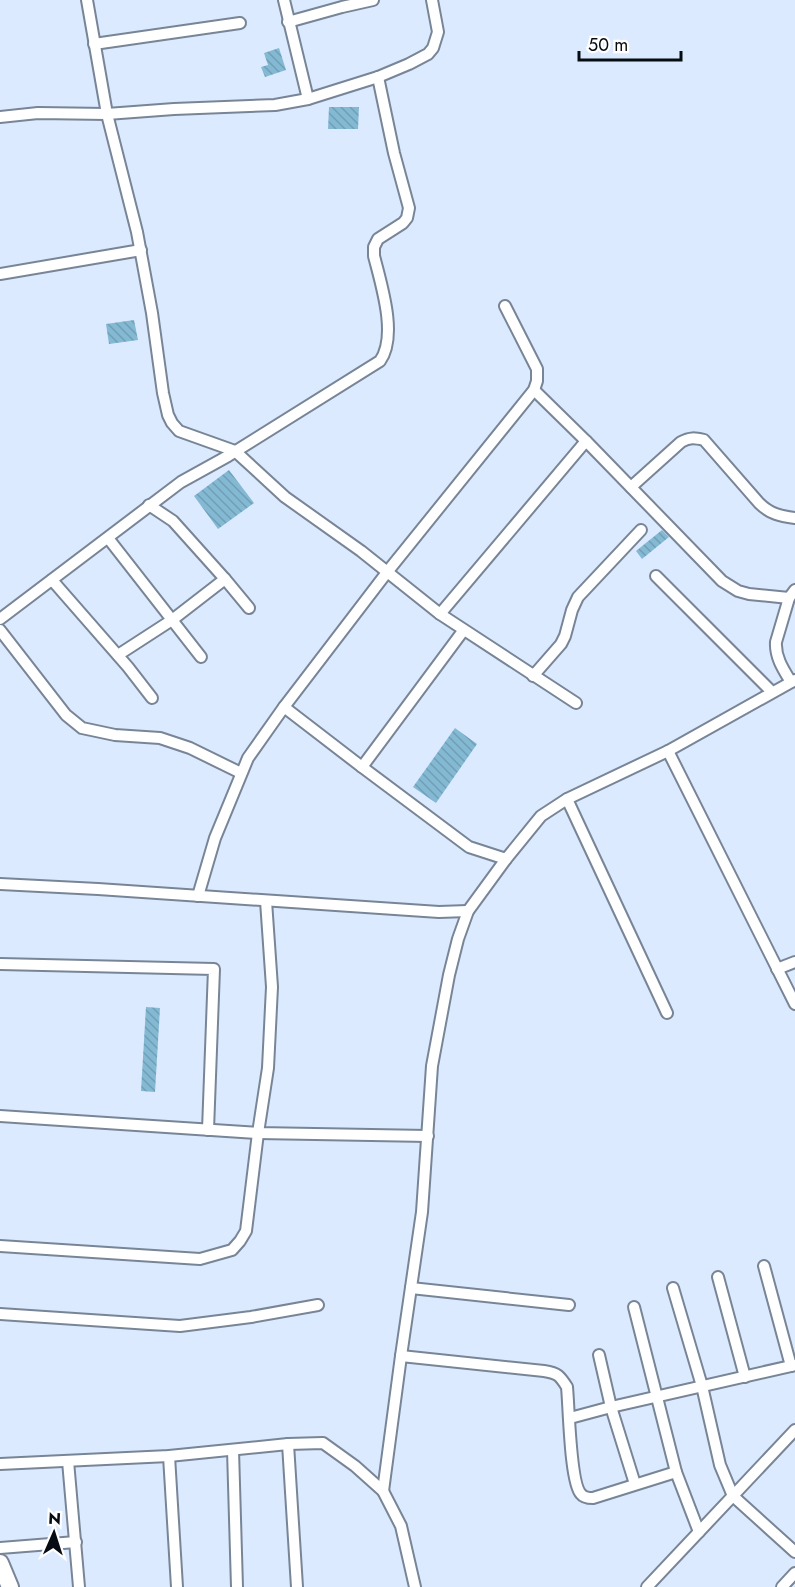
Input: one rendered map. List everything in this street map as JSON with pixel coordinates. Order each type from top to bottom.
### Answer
[{"type":"main road","points":[[0,1563],[9,1587]]},
{"type":"street","points":[[87,0],[106,114],[135,221],[152,313],[163,393],[172,423],[179,431],[235,451],[285,497],[388,571],[440,614],[576,703]]},
{"type":"street","points":[[284,0],[308,99]]},
{"type":"street","points":[[288,22],[373,0]]},
{"type":"street","points":[[0,117],[38,113],[106,114],[275,105],[308,99],[378,77],[422,58],[433,48],[438,32],[432,0]]},
{"type":"street","points":[[94,44],[240,23]]},
{"type":"street","points":[[0,620],[181,482],[214,465],[380,361],[384,356],[388,343],[388,328],[374,247],[378,239],[403,223],[407,218],[409,208],[394,153],[378,77]]},
{"type":"street","points":[[0,274],[141,250]]},
{"type":"street","points":[[198,896],[215,838],[248,758],[388,571],[534,390],[537,369],[505,306]]},
{"type":"street","points":[[383,1491],[422,1212],[432,1066],[449,975],[468,911],[541,816],[567,799],[668,751],[793,681],[776,656],[775,649],[792,594],[749,594],[738,591],[722,581],[534,390]]},
{"type":"street","points":[[631,487],[681,442],[689,438],[696,438],[704,440],[768,512],[795,518]]},
{"type":"street","points":[[440,614],[586,441]]},
{"type":"street","points":[[149,505],[173,521],[249,608]]},
{"type":"street","points":[[533,676],[561,644],[578,597],[641,530]]},
{"type":"street","points":[[108,538],[201,657]]},
{"type":"street","points":[[656,576],[772,692]]},
{"type":"street","points":[[52,579],[152,698]]},
{"type":"street","points":[[118,655],[172,620],[225,579]]},
{"type":"street","points":[[0,630],[66,715],[82,728],[115,735],[160,738],[190,748],[241,773]]},
{"type":"street","points":[[362,767],[464,631]]},
{"type":"street","points":[[284,707],[469,847],[506,859]]},
{"type":"street","points":[[668,751],[795,1004]]},
{"type":"street","points":[[567,799],[667,1013]]},
{"type":"street","points":[[0,884],[439,912],[468,911]]},
{"type":"street","points":[[0,1246],[200,1259],[232,1250],[240,1241],[246,1231],[268,1068],[272,987],[266,901]]},
{"type":"street","points":[[777,969],[795,962]]},
{"type":"street","points":[[0,964],[214,969],[208,1130]]},
{"type":"street","points":[[0,1116],[258,1133],[428,1136]]},
{"type":"street","points":[[570,1418],[793,1365],[764,1266]]},
{"type":"street","points":[[718,1277],[745,1377]]},
{"type":"street","points":[[411,1288],[569,1305]]},
{"type":"street","points":[[673,1288],[702,1386],[720,1465],[733,1496],[795,1552]]},
{"type":"street","points":[[0,1314],[180,1326],[252,1317],[318,1305]]},
{"type":"street","points":[[634,1307],[676,1472],[699,1532]]},
{"type":"street","points":[[599,1355],[611,1407],[635,1484]]},
{"type":"street","points":[[401,1356],[544,1371],[559,1375],[567,1388],[574,1480],[581,1496],[594,1498],[676,1472]]},
{"type":"street","points":[[647,1587],[795,1430]]},
{"type":"street","points":[[0,1464],[169,1456],[288,1444],[323,1443],[383,1491],[401,1526],[415,1587]]},
{"type":"street","points":[[288,1444],[297,1587]]},
{"type":"street","points":[[233,1450],[237,1587]]},
{"type":"street","points":[[169,1456],[177,1587]]},
{"type":"street","points":[[68,1461],[79,1587]]},
{"type":"street","points":[[0,1548],[76,1542]]},
{"type":"street","points":[[782,1587],[795,1573]]},
{"type":"building","points":[[279,48],[286,70],[265,77],[261,67],[268,65],[264,53]]},
{"type":"building","points":[[329,107],[359,107],[358,129],[328,129]]},
{"type":"building","points":[[134,320],[138,340],[109,344],[106,324]]},
{"type":"building","points":[[229,470],[254,503],[218,529],[194,496]]},
{"type":"building","points":[[662,530],[669,537],[642,559],[636,551]]},
{"type":"building","points":[[455,728],[477,744],[436,803],[413,787]]},
{"type":"building","points":[[146,1007],[160,1008],[155,1092],[141,1091]]}]
